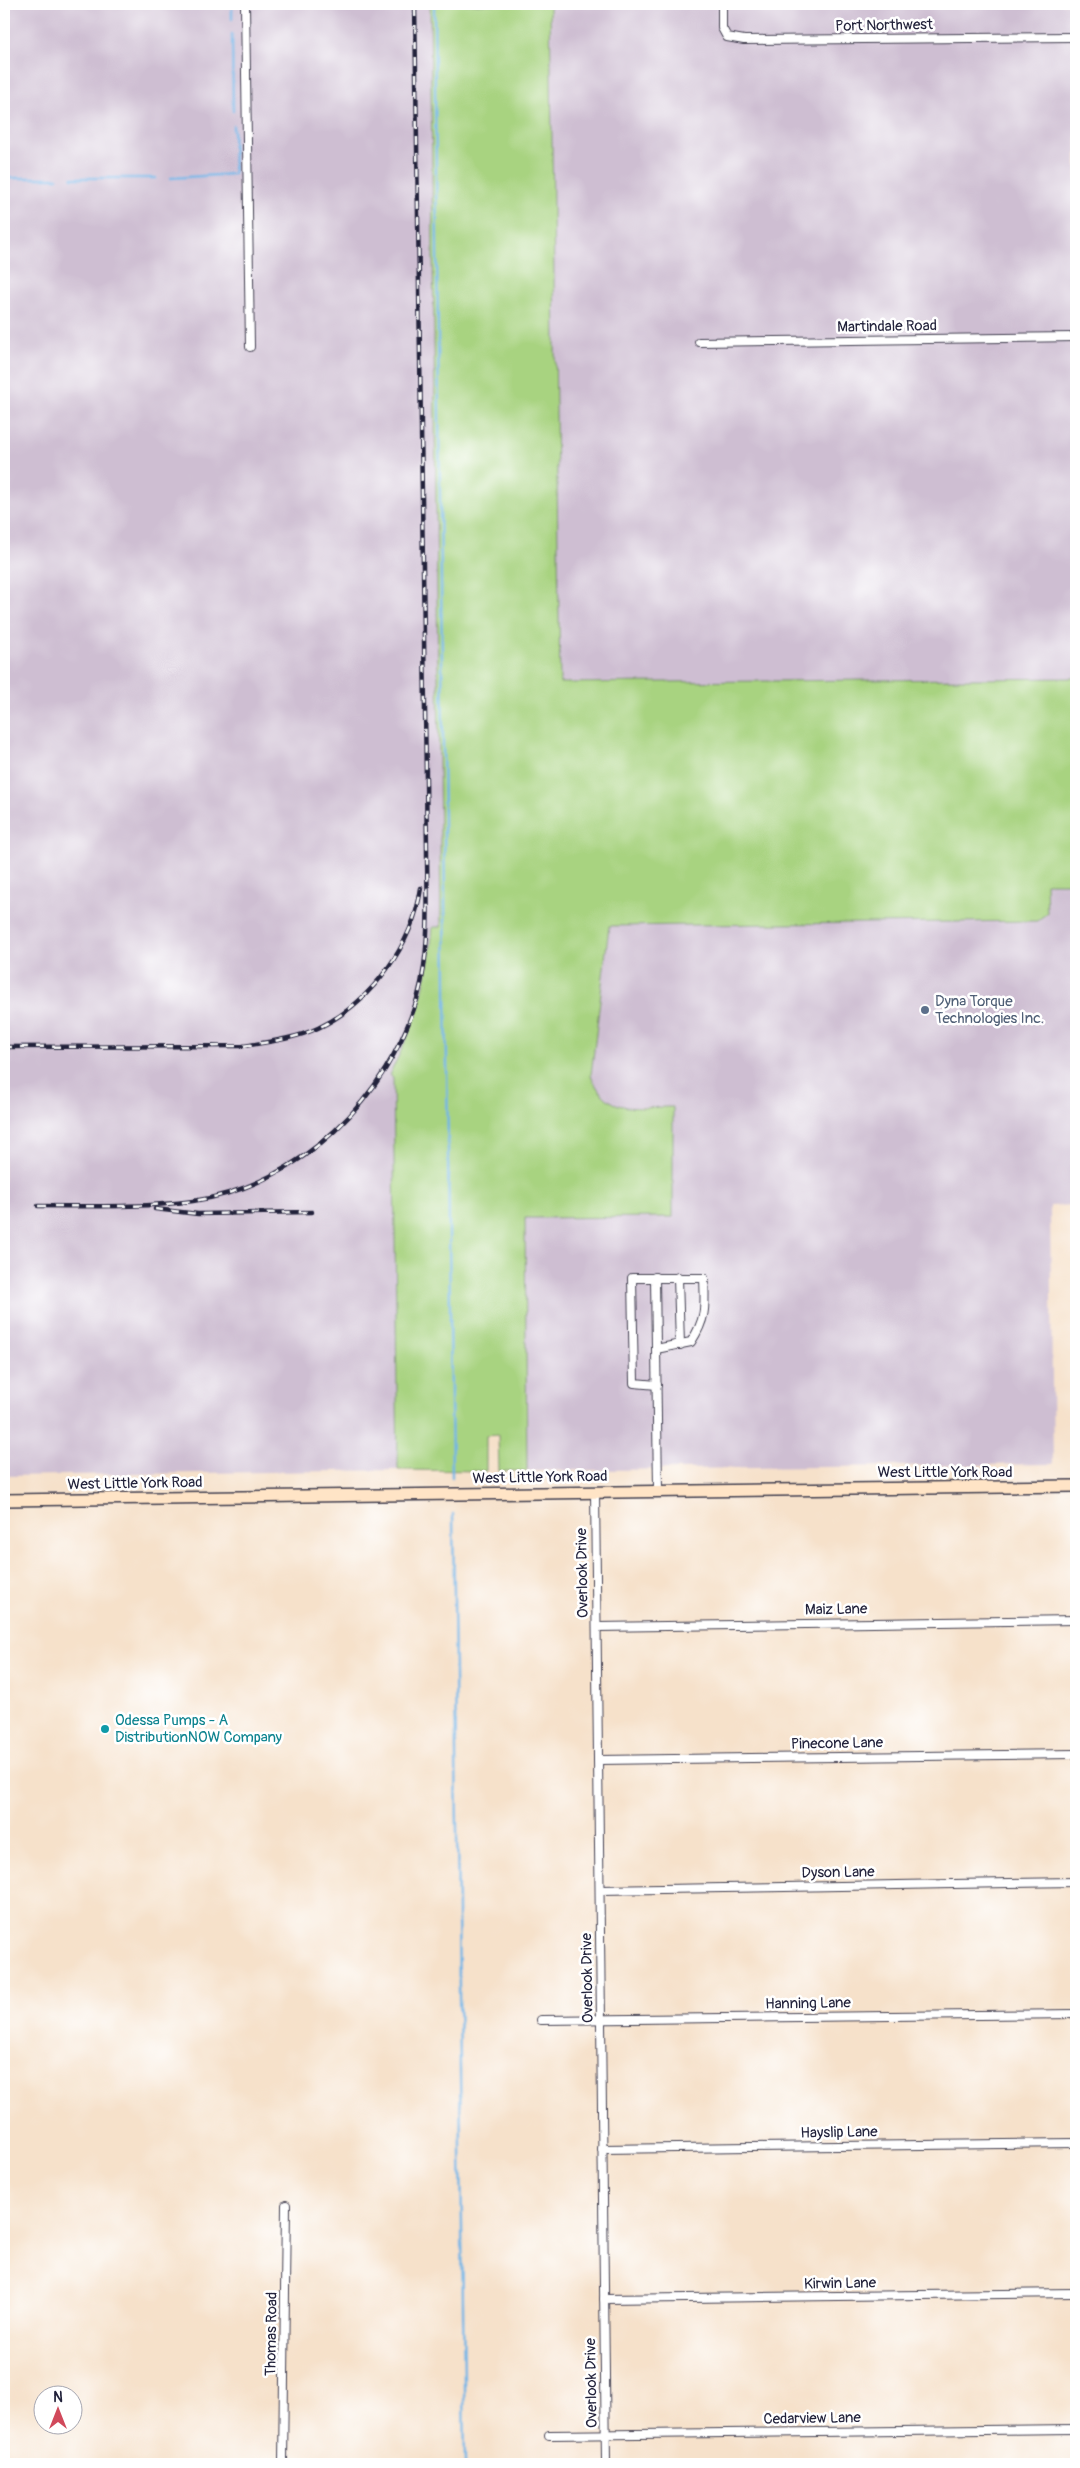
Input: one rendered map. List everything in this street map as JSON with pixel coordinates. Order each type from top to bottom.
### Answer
[{"type":"main road","name":"West Little York Road","points":[[4,1500],[1076,1486]]},
{"type":"street","points":[[245,4],[250,347]]},
{"type":"street","name":"Port Northwest","points":[[722,4],[722,28],[727,36],[744,40],[1076,37]]},
{"type":"street","name":"Martindale Road","points":[[699,342],[1076,337]]},
{"type":"street","points":[[656,1277],[658,1490]]},
{"type":"street","points":[[678,1277],[680,1345]]},
{"type":"street","points":[[656,1349],[691,1342],[701,1326],[705,1307],[704,1278],[632,1278],[634,1383],[657,1385]]},
{"type":"street","name":"Overlook Drive","points":[[595,1491],[606,2464]]},
{"type":"street","name":"Maiz Lane","points":[[597,1627],[1076,1620]]},
{"type":"street","name":"Pinecone Lane","points":[[598,1760],[1076,1754]]},
{"type":"street","name":"Dyson Lane","points":[[600,1890],[1076,1882]]},
{"type":"street","name":"Hanning Lane","points":[[541,2020],[1076,2014]]},
{"type":"street","name":"Hayslip Lane","points":[[602,2149],[1076,2143]]},
{"type":"street","name":"Thomas Road","points":[[284,2464],[286,2205]]},
{"type":"street","name":"Kirwin Lane","points":[[604,2299],[1076,2293]]},
{"type":"street","name":"Cedarview Lane","points":[[549,2435],[1076,2429]]},
{"type":"shaded area","points":[[4,4],[430,4],[441,927],[433,927],[421,1004],[393,1078],[398,1470],[4,1476]]},
{"type":"shaded area","points":[[550,4],[1076,4],[1076,678],[560,683]]},
{"type":"shaded area","points":[[1046,883],[1076,883],[1076,1205],[1050,1206],[1053,1464],[527,1471],[525,1218],[673,1217],[673,1107],[625,1107],[608,1101],[597,1091],[591,1075],[609,926],[1037,921],[1047,913]]},
{"type":"green space","points":[[430,4],[550,4],[560,683],[1076,678],[1076,883],[1046,883],[1047,913],[1037,921],[609,926],[591,1075],[605,1097],[614,1103],[635,1108],[673,1107],[673,1217],[525,1218],[527,1471],[499,1471],[498,1435],[486,1436],[486,1471],[398,1470],[393,1078],[389,1075],[414,1021],[428,968],[433,927],[441,927]]},
{"type":"waterway","points":[[232,4],[232,19]]},
{"type":"waterway","points":[[434,4],[452,1477]]},
{"type":"waterway","points":[[232,34],[233,111]]},
{"type":"waterway","points":[[171,178],[234,174],[233,126]]},
{"type":"waterway","points":[[4,178],[57,178]]},
{"type":"waterway","points":[[72,178],[156,178]]},
{"type":"waterway","points":[[453,1514],[465,2464]]},
{"type":"railway","points":[[38,1206],[135,1206],[193,1201],[232,1192],[270,1177],[304,1156],[335,1131],[362,1101],[385,1069],[404,1033],[418,996],[425,960],[428,904],[415,4]]},
{"type":"railway","points":[[4,1047],[243,1046],[281,1040],[309,1032],[337,1017],[372,988],[399,951],[409,930],[421,888]]},
{"type":"railway","points":[[155,1209],[198,1214],[312,1212]]},
{"type":"place","name":"Dyna Torque Technologies Inc.","points":[[925,1010]]},
{"type":"place","name":"Odessa Pumps - A DistributionNOW Company","points":[[105,1729]]}]
